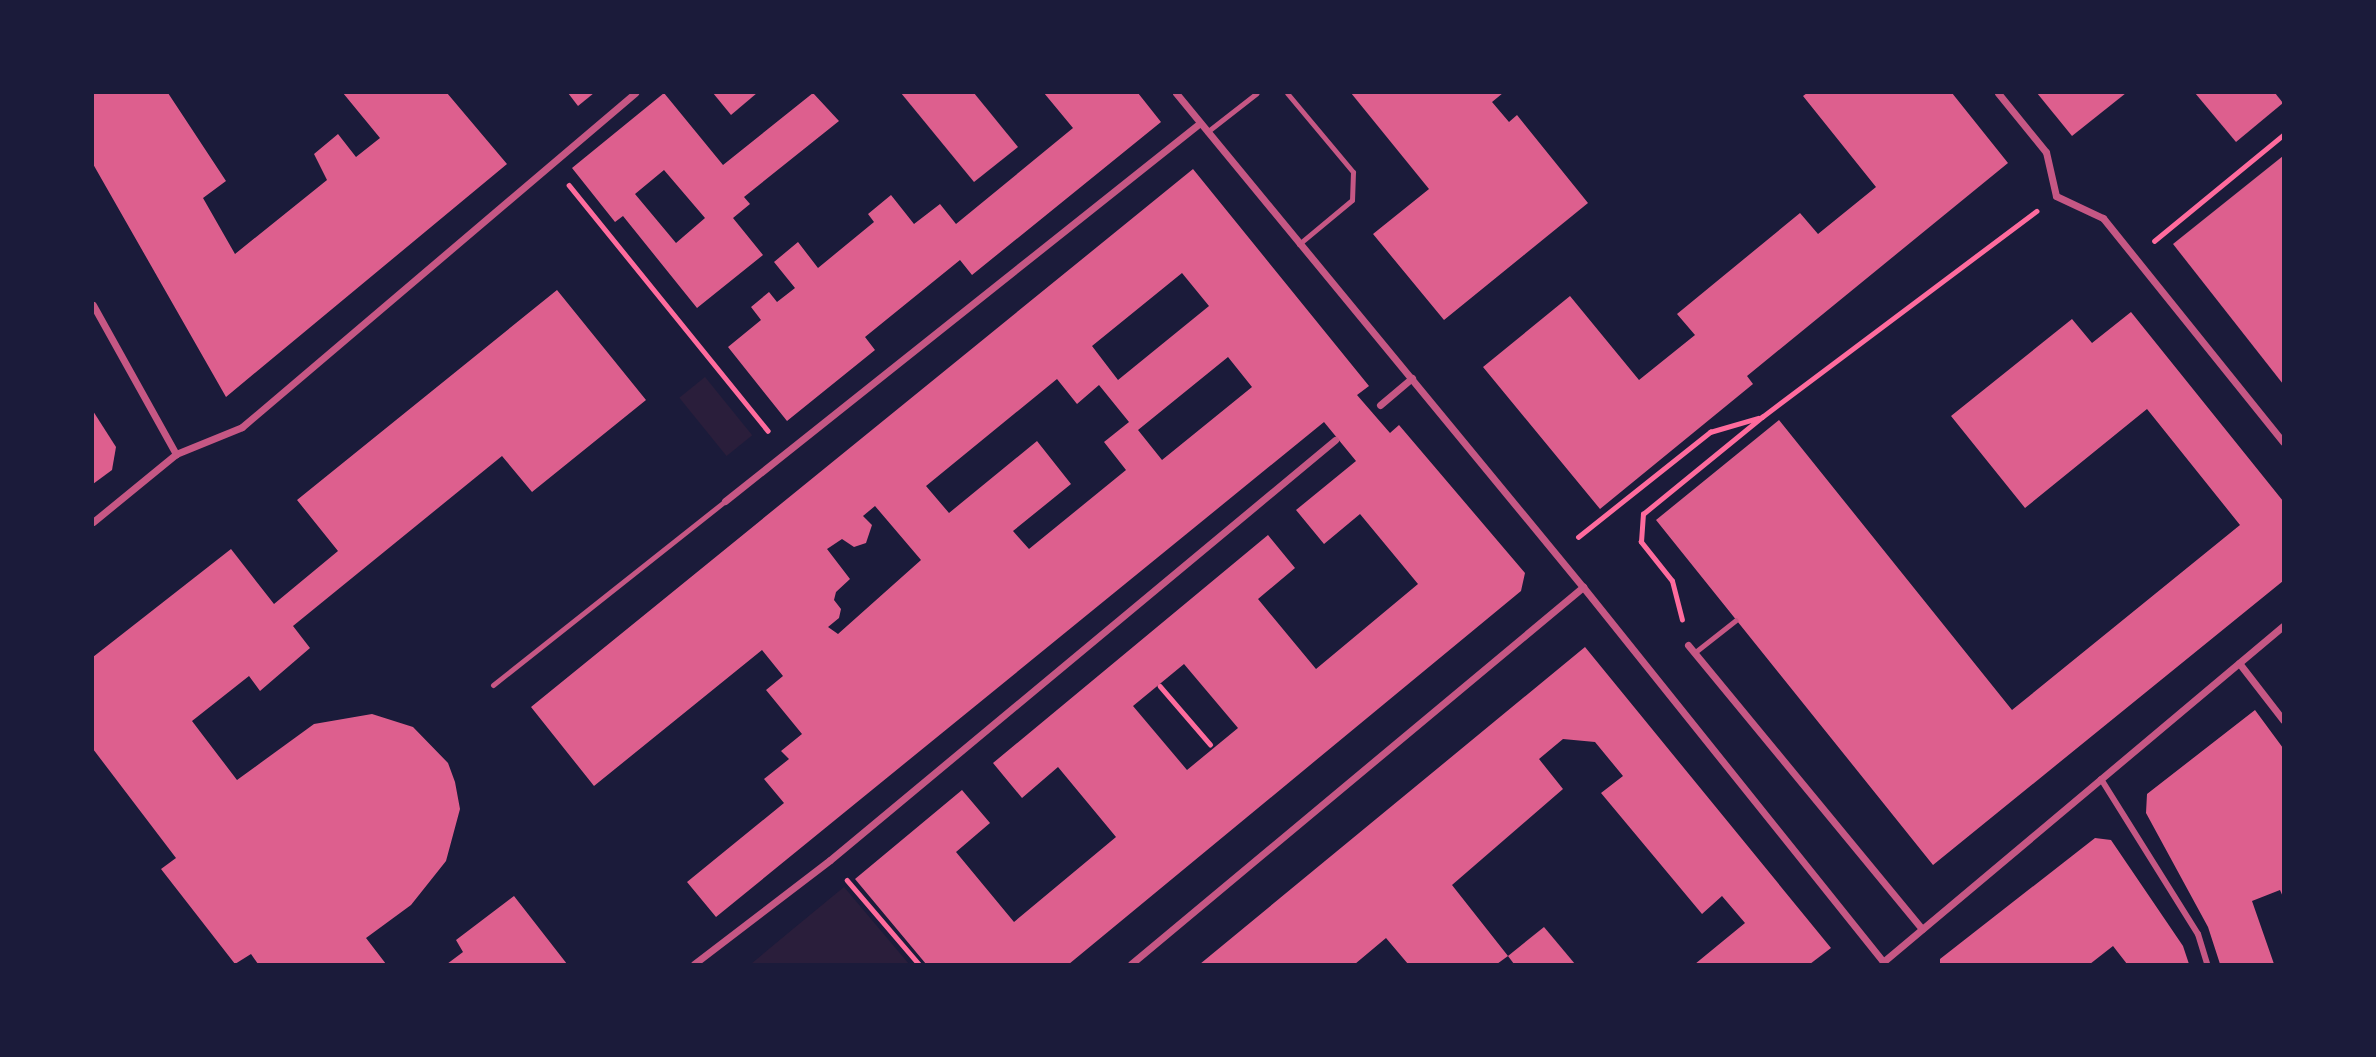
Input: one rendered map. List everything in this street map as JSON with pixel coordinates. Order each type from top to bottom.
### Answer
[{"type":"street","points":[[93,522],[176,453],[242,428],[635,93]]},
{"type":"street","points":[[1176,93],[1583,587],[1881,963],[2283,626]]},
{"type":"street","points":[[1998,93],[2046,152],[2056,196],[2103,218],[2283,442]]},
{"type":"street","points":[[725,501],[1200,123]]},
{"type":"street","points":[[93,305],[176,453]]},
{"type":"street","points":[[1380,405],[1412,378]]},
{"type":"street","points":[[694,964],[830,860],[1335,440]]},
{"type":"street","points":[[1131,964],[1583,587]]},
{"type":"street","points":[[1688,645],[1922,929]]},
{"type":"street","points":[[2239,663],[2283,720]]},
{"type":"street","points":[[2101,779],[2198,934],[2207,964]]},
{"type":"lane","points":[[1207,132],[1257,93]]},
{"type":"lane","points":[[1287,93],[1353,172],[1352,200],[1299,244]]},
{"type":"lane","points":[[493,685],[725,501]]},
{"type":"lane","points":[[1694,653],[1736,620]]},
{"type":"path","points":[[2136,256],[2283,135]]},
{"type":"path","points":[[551,163],[786,453]]},
{"type":"path","points":[[1688,645],[1672,581],[1641,542],[1643,514],[1762,417],[2056,196]]},
{"type":"path","points":[[1606,517],[1710,432],[1762,417]]},
{"type":"path","points":[[1160,686],[1210,744]]},
{"type":"path","points":[[830,860],[919,964]]},
{"type":"shaded area","points":[[705,377],[752,435],[727,456],[679,398]]},
{"type":"shaded area","points":[[844,887],[909,964],[751,964],[793,929]]},
{"type":"building","points":[[93,93],[168,93],[226,181],[203,198],[235,254],[327,180],[314,154],[338,134],[356,157],[380,138],[343,93],[447,93],[507,164],[226,397],[93,164]]},
{"type":"building","points":[[568,93],[594,93],[578,106]]},
{"type":"building","points":[[664,93],[723,165],[813,93],[839,121],[744,197],[750,204],[733,218],[763,255],[697,308],[623,216],[615,222],[572,168]],"holes":[[[664,170],[705,218],[676,243],[635,194]]]},
{"type":"building","points":[[713,93],[757,93],[731,115]]},
{"type":"building","points":[[901,93],[974,93],[1018,147],[974,182]]},
{"type":"building","points":[[1044,93],[1138,93],[1161,122],[972,275],[960,260],[865,337],[875,350],[787,421],[728,347],[761,320],[751,307],[769,292],[777,302],[795,288],[774,262],[798,242],[818,268],[874,222],[868,214],[891,195],[914,224],[940,204],[956,224],[1073,128]]},
{"type":"building","points":[[1351,93],[1503,93],[1492,102],[1509,122],[1517,115],[1588,203],[1444,320],[1373,234],[1429,189]]},
{"type":"building","points":[[1807,93],[1952,93],[2008,163],[1747,376],[1753,384],[1600,509],[1483,367],[1570,296],[1639,380],[1695,335],[1677,314],[1800,213],[1818,234],[1876,187],[1803,96]]},
{"type":"building","points":[[2037,93],[2126,93],[2072,136]]},
{"type":"building","points":[[2195,93],[2275,93],[2283,103],[2236,142]]},
{"type":"building","points":[[2283,156],[2283,384],[2173,244]]},
{"type":"building","points":[[1193,169],[1369,386],[1357,395],[1390,433],[1399,425],[1525,573],[1521,591],[1069,964],[926,964],[855,879],[962,790],[990,823],[956,852],[1014,922],[1116,837],[1058,767],[1022,798],[993,763],[1268,535],[1295,568],[1258,599],[1316,669],[1418,584],[1360,514],[1324,544],[1296,510],[1356,461],[1324,422],[716,917],[687,882],[784,803],[764,779],[789,759],[781,751],[802,734],[766,690],[783,676],[762,650],[594,786],[531,707]],"holes":[[[1182,273],[1209,306],[1118,380],[1092,346]],[[1228,357],[1252,387],[1162,460],[1138,430]],[[1057,379],[1077,404],[1099,385],[1129,422],[1104,442],[1126,470],[1029,549],[1013,531],[1071,484],[1037,441],[949,513],[926,486]],[[875,506],[921,560],[838,634],[828,627],[839,618],[841,609],[834,600],[836,592],[850,579],[827,549],[842,539],[854,547],[866,543],[872,525],[863,516]],[[1184,664],[1238,728],[1187,770],[1133,706]]]},
{"type":"building","points":[[557,290],[646,400],[532,492],[502,456],[293,626],[310,648],[260,691],[249,676],[192,721],[237,780],[314,724],[372,714],[413,727],[448,763],[455,782],[460,809],[446,861],[411,905],[366,938],[386,964],[258,964],[251,954],[235,964],[161,869],[176,858],[93,749],[93,657],[231,549],[274,604],[338,551],[297,500]]},
{"type":"building","points":[[2131,312],[2283,501],[2283,581],[1933,865],[1656,520],[1779,420],[2012,710],[2240,525],[2147,409],[2025,508],[1951,416],[2072,319],[2092,343]]},
{"type":"building","points":[[93,411],[116,447],[112,470],[93,484]]},
{"type":"building","points":[[1585,647],[1831,948],[1810,964],[1695,964],[1745,923],[1722,896],[1702,914],[1601,793],[1623,776],[1595,742],[1563,739],[1539,759],[1563,789],[1452,885],[1508,956],[1497,964],[1408,964],[1386,938],[1355,964],[1200,964]]},
{"type":"building","points":[[2255,710],[2283,748],[2283,897],[2280,890],[2252,901],[2274,964],[2220,964],[2208,927],[2146,813],[2147,794]]},
{"type":"building","points":[[2095,838],[2111,840],[2183,946],[2189,964],[2127,964],[2113,946],[2090,964],[1940,964],[1940,959]]},
{"type":"building","points":[[514,896],[567,964],[447,964],[463,952],[456,940]]},
{"type":"building","points":[[1544,927],[1575,964],[1514,964],[1508,956]]}]
